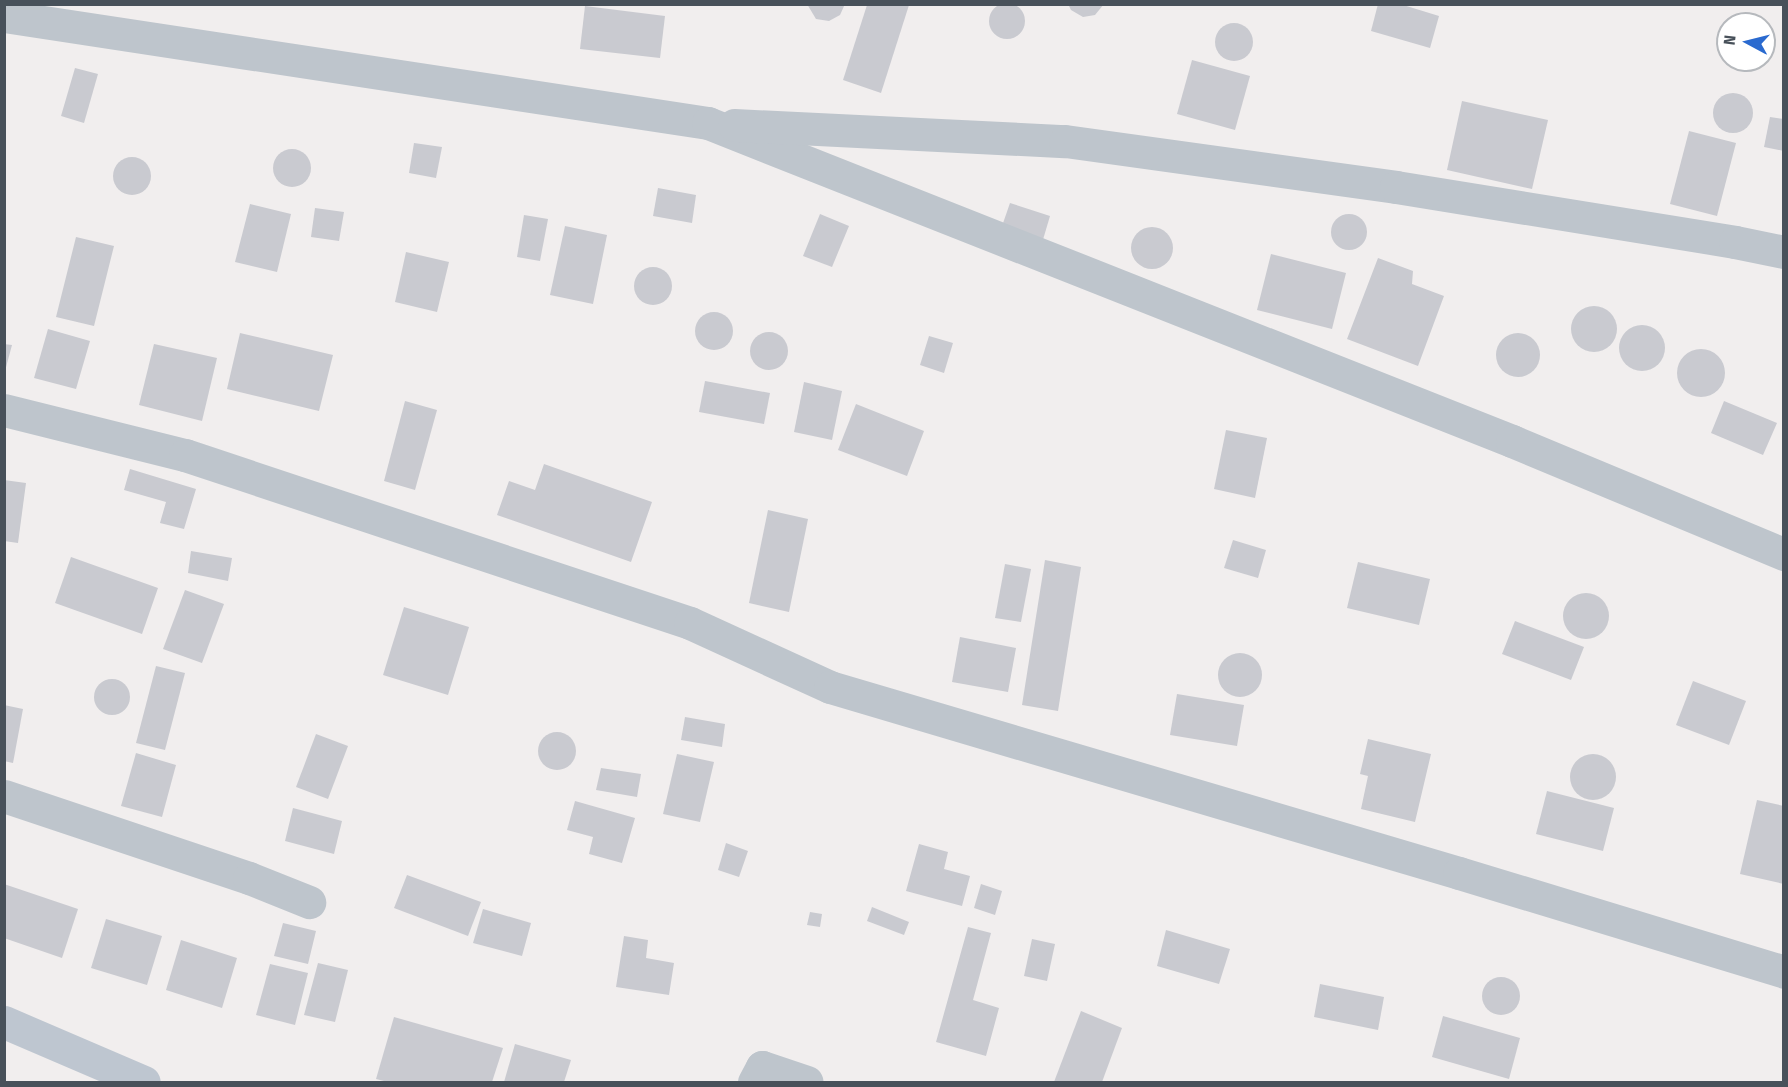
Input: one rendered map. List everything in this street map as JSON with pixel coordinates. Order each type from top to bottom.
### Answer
[{"type":"street","points":[[4,16],[708,123],[1065,141],[1408,189],[1784,252]]},
{"type":"street","points":[[708,123],[1512,441],[1784,554]]},
{"type":"street","points":[[4,410],[185,455],[690,623],[830,687],[1459,873],[1784,972]]},
{"type":"street","points":[[4,796],[249,878],[309,902]]},
{"type":"street","points":[[4,1022],[144,1083]]},
{"type":"street","points":[[754,1083],[762,1067],[807,1083]]},
{"type":"building","points":[[1007,3],[1020,8],[1025,21],[1020,34],[1007,39],[994,34],[989,21],[994,8]]},
{"type":"building","points":[[807,4],[845,4],[840,15],[829,21],[816,19]]},
{"type":"building","points":[[1068,4],[1104,4],[1095,15],[1083,17],[1071,10]]},
{"type":"building","points":[[1378,4],[1400,4],[1439,16],[1430,48],[1371,31]]},
{"type":"building","points":[[867,5],[909,5],[881,93],[843,80]]},
{"type":"building","points":[[585,6],[665,16],[660,58],[580,49]]},
{"type":"building","points":[[1234,23],[1241,24],[1247,29],[1252,35],[1252,49],[1247,55],[1241,60],[1234,61],[1227,60],[1221,55],[1216,49],[1215,42],[1216,35],[1221,29],[1227,24]]},
{"type":"building","points":[[1192,60],[1250,76],[1235,130],[1177,114]]},
{"type":"building","points":[[75,68],[98,74],[84,123],[61,116]]},
{"type":"building","points":[[1733,93],[1741,94],[1747,99],[1752,105],[1752,121],[1747,127],[1741,132],[1733,133],[1725,132],[1719,127],[1714,121],[1713,113],[1714,105],[1719,99],[1725,94]]},
{"type":"building","points":[[1462,101],[1548,120],[1532,189],[1447,170]]},
{"type":"building","points":[[1770,117],[1784,119],[1784,151],[1764,147]]},
{"type":"building","points":[[1689,131],[1736,143],[1717,216],[1670,204]]},
{"type":"building","points":[[414,143],[442,147],[436,178],[409,173]]},
{"type":"building","points":[[292,149],[306,154],[311,168],[306,182],[292,187],[278,182],[273,168],[278,154]]},
{"type":"building","points":[[132,157],[146,162],[151,176],[146,190],[132,195],[118,190],[113,176],[118,162]]},
{"type":"building","points":[[658,188],[696,195],[692,223],[653,216]]},
{"type":"building","points":[[1010,203],[1050,216],[1042,243],[1001,229]]},
{"type":"building","points":[[250,204],[291,214],[277,272],[235,262]]},
{"type":"building","points":[[315,208],[344,212],[339,241],[311,237]]},
{"type":"building","points":[[820,214],[849,226],[832,267],[803,256]]},
{"type":"building","points":[[1349,214],[1362,219],[1367,232],[1362,245],[1349,250],[1336,245],[1331,232],[1336,219]]},
{"type":"building","points":[[524,215],[548,219],[540,261],[517,257]]},
{"type":"building","points":[[565,226],[607,235],[593,304],[550,295]]},
{"type":"building","points":[[1152,227],[1167,233],[1173,248],[1167,263],[1152,269],[1137,263],[1131,248],[1137,233]]},
{"type":"building","points":[[76,237],[114,246],[94,326],[56,317]]},
{"type":"building","points":[[406,252],[449,262],[437,312],[395,302]]},
{"type":"building","points":[[1271,254],[1346,273],[1332,329],[1257,310]]},
{"type":"building","points":[[1378,258],[1413,271],[1412,284],[1444,296],[1418,366],[1347,339]]},
{"type":"building","points":[[653,267],[666,273],[672,286],[666,299],[653,305],[640,299],[634,286],[640,273]]},
{"type":"building","points":[[1594,306],[1610,313],[1617,329],[1610,345],[1594,352],[1578,345],[1571,329],[1578,313]]},
{"type":"building","points":[[714,312],[728,317],[733,331],[728,345],[714,350],[700,345],[695,331],[700,317]]},
{"type":"building","points":[[1642,325],[1658,332],[1665,348],[1658,364],[1642,371],[1626,364],[1619,348],[1626,332]]},
{"type":"building","points":[[48,329],[90,341],[76,389],[34,378]]},
{"type":"building","points":[[769,332],[783,337],[788,351],[783,365],[769,370],[755,365],[750,351],[755,337]]},
{"type":"building","points":[[240,333],[333,355],[319,411],[227,389]]},
{"type":"building","points":[[1518,333],[1527,334],[1534,339],[1539,346],[1539,364],[1534,371],[1527,376],[1518,377],[1509,376],[1502,371],[1497,364],[1496,355],[1497,346],[1502,339],[1509,334]]},
{"type":"building","points":[[929,336],[953,343],[944,373],[920,365]]},
{"type":"building","points":[[4,344],[12,345],[5,371],[4,371]]},
{"type":"building","points":[[154,344],[217,358],[202,421],[139,405]]},
{"type":"building","points":[[1696,349],[1706,349],[1718,356],[1725,368],[1725,378],[1718,390],[1706,397],[1696,397],[1681,386],[1677,378],[1677,368],[1688,353]]},
{"type":"building","points":[[705,381],[770,393],[764,424],[699,412]]},
{"type":"building","points":[[804,382],[842,391],[832,440],[794,432]]},
{"type":"building","points":[[405,401],[437,410],[415,490],[384,481]]},
{"type":"building","points":[[1724,401],[1777,423],[1763,455],[1711,433]]},
{"type":"building","points":[[856,404],[924,431],[907,476],[838,450]]},
{"type":"building","points":[[1226,430],[1267,438],[1255,498],[1214,489]]},
{"type":"building","points":[[544,464],[652,502],[631,562],[497,515],[509,481],[535,490]]},
{"type":"building","points":[[130,469],[196,489],[184,529],[160,523],[166,502],[124,490]]},
{"type":"building","points":[[4,480],[26,483],[18,543],[4,541]]},
{"type":"building","points":[[768,510],[808,519],[789,612],[749,603]]},
{"type":"building","points":[[1233,540],[1266,550],[1258,578],[1224,568]]},
{"type":"building","points":[[191,551],[232,558],[228,581],[188,573]]},
{"type":"building","points":[[71,557],[158,588],[142,634],[55,603]]},
{"type":"building","points":[[1045,560],[1081,567],[1058,711],[1022,705]]},
{"type":"building","points":[[1358,562],[1430,579],[1419,625],[1347,608]]},
{"type":"building","points":[[1005,564],[1031,569],[1021,622],[995,618]]},
{"type":"building","points":[[185,590],[224,604],[202,663],[163,649]]},
{"type":"building","points":[[1586,593],[1602,600],[1609,616],[1602,632],[1586,639],[1570,632],[1563,616],[1570,600]]},
{"type":"building","points":[[404,607],[469,627],[448,695],[383,675]]},
{"type":"building","points":[[1515,621],[1584,647],[1571,680],[1502,654]]},
{"type":"building","points":[[960,637],[1016,648],[1008,692],[952,682]]},
{"type":"building","points":[[1240,653],[1249,654],[1256,659],[1261,666],[1261,684],[1256,691],[1249,696],[1240,697],[1231,696],[1224,691],[1219,684],[1218,675],[1219,666],[1224,659],[1231,654]]},
{"type":"building","points":[[156,666],[185,673],[165,750],[136,743]]},
{"type":"building","points":[[112,679],[125,684],[130,697],[125,710],[112,715],[99,710],[94,697],[99,684]]},
{"type":"building","points":[[1693,681],[1746,701],[1729,745],[1676,725]]},
{"type":"building","points":[[1177,694],[1244,705],[1237,746],[1170,735]]},
{"type":"building","points":[[4,705],[23,709],[13,763],[4,761]]},
{"type":"building","points":[[685,717],[725,724],[722,747],[681,740]]},
{"type":"building","points":[[557,732],[570,738],[576,751],[570,764],[557,770],[544,764],[538,751],[544,738]]},
{"type":"building","points":[[316,734],[348,746],[328,799],[296,787]]},
{"type":"building","points":[[1368,739],[1431,754],[1415,822],[1361,809],[1368,776],[1360,774]]},
{"type":"building","points":[[136,753],[176,765],[162,817],[121,806]]},
{"type":"building","points":[[677,754],[714,762],[700,822],[663,814]]},
{"type":"building","points":[[1593,754],[1609,761],[1616,777],[1609,793],[1593,800],[1577,793],[1570,777],[1577,761]]},
{"type":"building","points":[[601,768],[641,774],[637,797],[596,790]]},
{"type":"building","points":[[1547,791],[1614,808],[1603,851],[1536,834]]},
{"type":"building","points":[[1757,800],[1784,806],[1784,884],[1740,874]]},
{"type":"building","points":[[575,801],[635,818],[622,863],[589,854],[593,837],[567,830]]},
{"type":"building","points":[[293,808],[342,821],[334,854],[285,841]]},
{"type":"building","points":[[726,843],[748,851],[739,877],[718,870]]},
{"type":"building","points":[[919,844],[948,852],[944,869],[970,876],[962,906],[906,891]]},
{"type":"building","points":[[407,875],[481,902],[468,936],[394,908]]},
{"type":"building","points":[[4,884],[78,909],[62,958],[4,938]]},
{"type":"building","points":[[981,884],[1002,891],[995,915],[974,908]]},
{"type":"building","points":[[872,907],[909,922],[904,935],[867,921]]},
{"type":"building","points":[[483,909],[531,923],[522,956],[473,943]]},
{"type":"building","points":[[810,912],[822,914],[820,927],[807,925]]},
{"type":"building","points":[[106,919],[162,936],[147,985],[91,968]]},
{"type":"building","points":[[283,923],[316,931],[308,964],[274,956]]},
{"type":"building","points":[[968,927],[991,933],[973,1000],[999,1008],[986,1056],[936,1042]]},
{"type":"building","points":[[1166,930],[1230,949],[1219,984],[1157,966]]},
{"type":"building","points":[[624,936],[648,940],[646,958],[674,963],[669,995],[616,987]]},
{"type":"building","points":[[1032,939],[1055,944],[1047,981],[1024,976]]},
{"type":"building","points":[[181,940],[237,958],[222,1008],[166,990]]},
{"type":"building","points":[[318,963],[348,970],[335,1022],[304,1015]]},
{"type":"building","points":[[270,964],[308,973],[295,1025],[256,1015]]},
{"type":"building","points":[[1501,977],[1515,982],[1520,996],[1515,1010],[1501,1015],[1487,1010],[1482,996],[1487,982]]},
{"type":"building","points":[[1320,984],[1384,997],[1378,1030],[1314,1017]]},
{"type":"building","points":[[1081,1011],[1122,1028],[1102,1082],[1054,1082]]},
{"type":"building","points":[[1443,1016],[1520,1038],[1509,1079],[1432,1057]]},
{"type":"building","points":[[394,1017],[503,1048],[492,1082],[388,1082],[376,1079]]},
{"type":"building","points":[[515,1044],[571,1060],[564,1082],[504,1082]]}]
